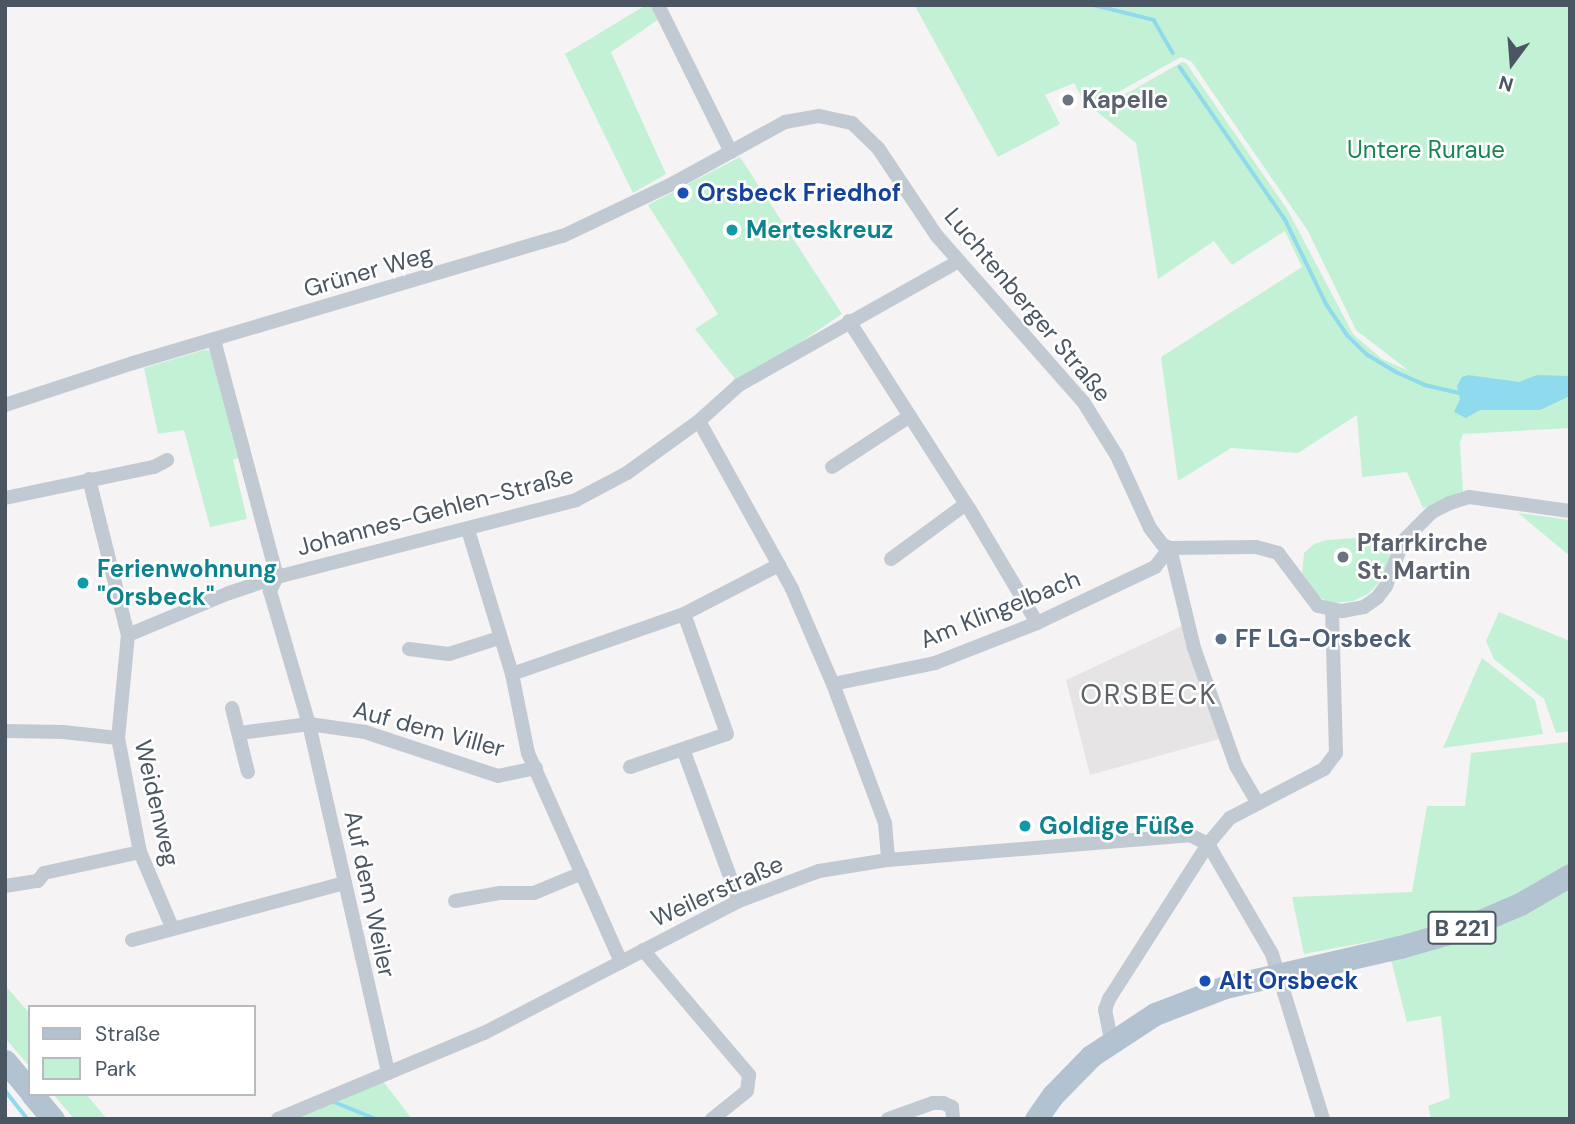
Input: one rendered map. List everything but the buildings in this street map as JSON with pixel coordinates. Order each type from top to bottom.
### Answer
[{"type":"main road","name":"B 221","points":[[1036,1119],[1073,1071],[1111,1040],[1182,1002],[1274,964],[1400,947],[1459,930],[1520,904],[1570,875]]},
{"type":"main road","points":[[5,1062],[28,1089]]},
{"type":"main road","points":[[33,1096],[52,1119]]},
{"type":"street","points":[[658,5],[731,152]]},
{"type":"street","name":"Luchtenberger Straße","points":[[731,152],[785,122],[819,116],[852,123],[878,148],[957,262],[1084,403],[1117,456],[1158,541],[1170,548],[1191,632],[1236,766],[1257,802]]},
{"type":"street","name":"Grüner Weg","points":[[5,405],[563,236],[731,152]]},
{"type":"street","name":"Johannes-Gehlen-Straße","points":[[128,635],[229,593],[277,577],[468,530],[576,500],[627,473],[699,421],[739,385],[957,262]]},
{"type":"street","points":[[849,321],[966,504],[1037,623]]},
{"type":"street","name":"Auf dem Weiler","points":[[214,340],[277,577],[270,591],[309,724],[388,1073]]},
{"type":"street","points":[[832,467],[909,415]]},
{"type":"street","points":[[699,421],[779,565],[833,684],[885,823],[888,860]]},
{"type":"street","points":[[5,498],[154,467],[167,460]]},
{"type":"street","name":"Weidenweg","points":[[89,479],[128,635],[118,738],[141,852],[172,927]]},
{"type":"street","points":[[1170,548],[1256,547],[1278,554],[1318,606],[1332,611],[1364,607],[1377,598],[1392,573],[1403,541],[1432,512],[1450,503],[1469,497],[1570,511]]},
{"type":"street","points":[[891,559],[966,504]]},
{"type":"street","points":[[468,530],[512,674],[528,753],[553,815],[621,962]]},
{"type":"street","name":"Am Klingelbach","points":[[833,684],[935,663],[1037,623],[1155,567],[1170,548]]},
{"type":"street","points":[[512,674],[684,614],[779,565]]},
{"type":"street","points":[[1111,1040],[1105,1010],[1109,999],[1208,844],[1230,818],[1324,769],[1336,754],[1332,611]]},
{"type":"street","points":[[630,767],[727,734],[684,614]]},
{"type":"street","points":[[410,649],[449,654],[499,638]]},
{"type":"street","points":[[232,708],[248,772]]},
{"type":"street","points":[[240,733],[309,724]]},
{"type":"street","name":"Auf dem Viller","points":[[309,724],[365,732],[498,776],[536,768]]},
{"type":"street","points":[[5,731],[118,738]]},
{"type":"street","points":[[683,749],[739,901]]},
{"type":"street","name":"Weilerstraße","points":[[278,1119],[484,1032],[739,901],[819,872],[888,860],[1190,835],[1208,844]]},
{"type":"street","points":[[1208,844],[1274,964],[1323,1119]]},
{"type":"street","points":[[5,886],[38,881],[44,873],[141,852]]},
{"type":"street","points":[[455,901],[500,893],[534,893],[582,873]]},
{"type":"street","points":[[131,940],[345,883]]},
{"type":"street","points":[[643,950],[749,1075],[747,1091],[712,1119]]},
{"type":"street","points":[[888,1119],[933,1103],[943,1103],[952,1107],[953,1119]]},
{"type":"shaded area","points":[[1184,625],[1223,738],[1090,775],[1066,680]]},
{"type":"green space","points":[[646,5],[653,5],[659,19],[611,52],[666,174],[633,193],[565,54]]},
{"type":"green space","name":"Untere Ruraue","points":[[1570,5],[1570,428],[1463,434],[1460,443],[1463,491],[1423,508],[1407,472],[1362,477],[1357,415],[1298,453],[1231,448],[1178,481],[1161,357],[1302,267],[1285,231],[1232,265],[1214,241],[1158,279],[1136,143],[1096,111],[1182,62],[1186,63],[1287,209],[1353,334],[1382,359],[1409,371],[1356,330],[1308,231],[1191,61],[1181,57],[1088,109],[1074,83],[1045,95],[1060,124],[998,157],[915,6]]},
{"type":"green space","points":[[740,157],[842,314],[739,384],[695,329],[718,314],[648,205]]},
{"type":"green space","points":[[204,350],[210,351],[238,458],[233,460],[247,519],[210,527],[184,430],[158,434],[144,368]]},
{"type":"green space","points":[[1518,513],[1570,520],[1570,556]]},
{"type":"green space","points":[[1357,538],[1388,543],[1391,549],[1387,565],[1378,584],[1368,594],[1353,601],[1329,603],[1315,594],[1302,573],[1304,553],[1314,544],[1327,540]]},
{"type":"green space","points":[[1499,612],[1570,641],[1570,731],[1556,733],[1544,699],[1494,659],[1486,641]]},
{"type":"green space","points":[[1482,658],[1535,700],[1543,734],[1443,748]]},
{"type":"green space","points":[[1570,742],[1570,865],[1513,899],[1432,930],[1304,954],[1292,897],[1412,892],[1427,806],[1465,806],[1471,753]]},
{"type":"green space","points":[[1570,887],[1570,1119],[1431,1119],[1428,1106],[1450,1098],[1441,1016],[1407,1022],[1390,956]]},
{"type":"green space","points":[[5,985],[28,1012],[28,1065],[5,1038]]},
{"type":"green space","points":[[383,1081],[412,1119],[292,1119]]},
{"type":"green space","points":[[55,1096],[88,1096],[107,1119],[74,1119]]},
{"type":"water","points":[[1468,375],[1519,382],[1537,375],[1570,376],[1570,396],[1540,410],[1480,410],[1466,418],[1454,412],[1460,399],[1457,386],[1462,377]]},
{"type":"waterway","points":[[1094,5],[1154,20],[1173,53]]},
{"type":"waterway","points":[[1180,67],[1285,219],[1327,305],[1348,336],[1368,355],[1396,372],[1425,385],[1460,393]]},
{"type":"waterway","points":[[5,1090],[28,1119]]},
{"type":"waterway","points":[[332,1101],[376,1119]]},
{"type":"place","name":"Kapelle","points":[[1068,100]]},
{"type":"place","name":"Orsbeck Friedhof","points":[[683,193]]},
{"type":"place","name":"Merteskreuz","points":[[732,230]]},
{"type":"place","name":"Pfarrkirche St. Martin","points":[[1343,557]]},
{"type":"place","name":"Ferienwohnung \"Orsbeck\"","points":[[83,583]]},
{"type":"place","name":"FF LG-Orsbeck","points":[[1221,639]]},
{"type":"place","name":"Goldige Füße","points":[[1025,826]]},
{"type":"place","name":"Alt Orsbeck","points":[[1205,981]]},
{"type":"district","name":"ORSBECK","points":[[1149,695]]}]
